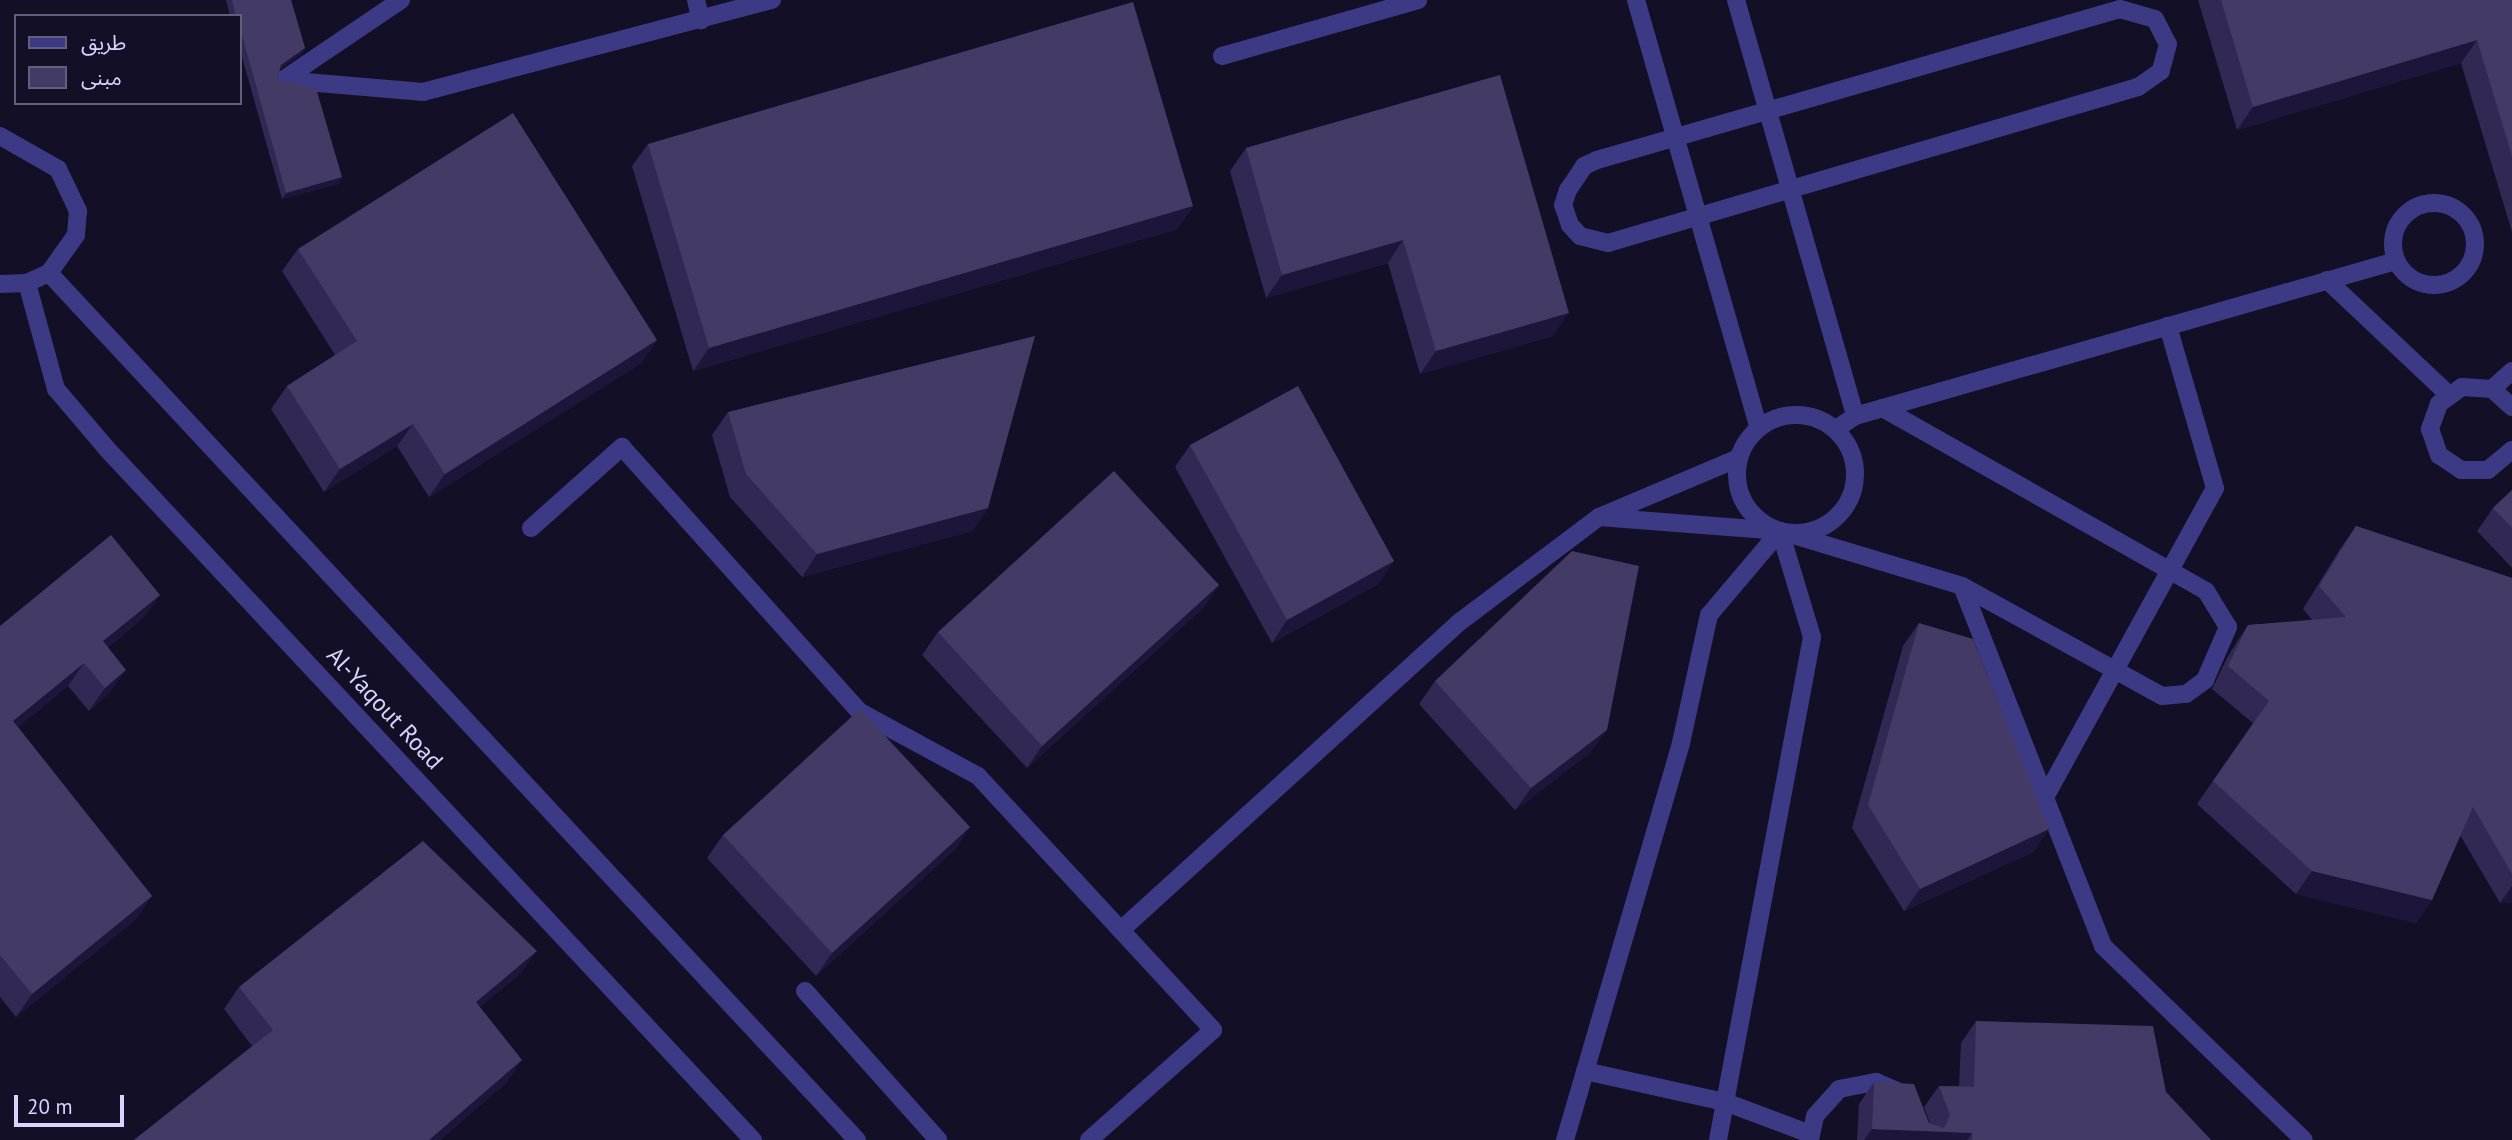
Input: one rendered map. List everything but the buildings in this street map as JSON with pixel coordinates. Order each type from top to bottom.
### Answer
[{"type":"street","points":[[401,0],[283,80],[424,92],[772,0]]},
{"type":"street","points":[[696,0],[701,20]]},
{"type":"street","points":[[1222,56],[1418,0]]},
{"type":"street","points":[[1636,0],[1759,428]]},
{"type":"street","points":[[1736,0],[1855,416]]},
{"type":"street","points":[[2120,9],[2155,19],[2168,44],[2161,71],[2138,87],[1608,243],[1580,236],[1563,205],[1584,166],[1768,111],[2120,9]]},
{"type":"street","points":[[0,136],[58,169],[72,188],[76,234],[49,273],[27,283],[0,284]]},
{"type":"street","points":[[2448,205],[2469,222],[2475,248],[2453,280],[2427,284],[2396,261],[2394,234],[2408,211],[2448,205]]},
{"type":"street","points":[[1836,429],[1855,416],[2396,261]]},
{"type":"street","points":[[49,273],[857,1140]]},
{"type":"street","points":[[2327,280],[2448,394]]},
{"type":"street","name":"Al-Yaqout Road","points":[[27,283],[65,399],[753,1140]]},
{"type":"street","points":[[2043,801],[2215,488],[2168,326]]},
{"type":"street","points":[[2491,389],[2512,371]]},
{"type":"street","points":[[2512,407],[2491,389],[2477,385],[2448,394],[2430,429],[2449,465],[2488,470],[2512,450]]},
{"type":"street","points":[[1739,458],[1740,495],[1763,524],[1962,586],[2113,674],[2162,696],[2186,694],[2205,680],[2228,627],[2226,614],[2172,567],[1882,408]]},
{"type":"street","points":[[1121,930],[1461,621],[1599,517],[1739,458],[1759,428],[1798,415],[1836,429],[1855,465],[1847,505],[1817,530],[1780,531],[1599,517]]},
{"type":"street","points":[[531,528],[622,447],[860,712],[978,776],[1213,1030],[1089,1140]]},
{"type":"street","points":[[1565,1140],[1681,743],[1709,615],[1780,531]]},
{"type":"street","points":[[1718,1140],[1812,637],[1780,531]]},
{"type":"street","points":[[1962,586],[2043,801],[2103,946],[2304,1140]]},
{"type":"street","points":[[805,991],[938,1140]]},
{"type":"street","points":[[1585,1071],[1725,1102],[1810,1137],[1825,1100],[1857,1083],[1893,1088],[1913,1106]]}]
